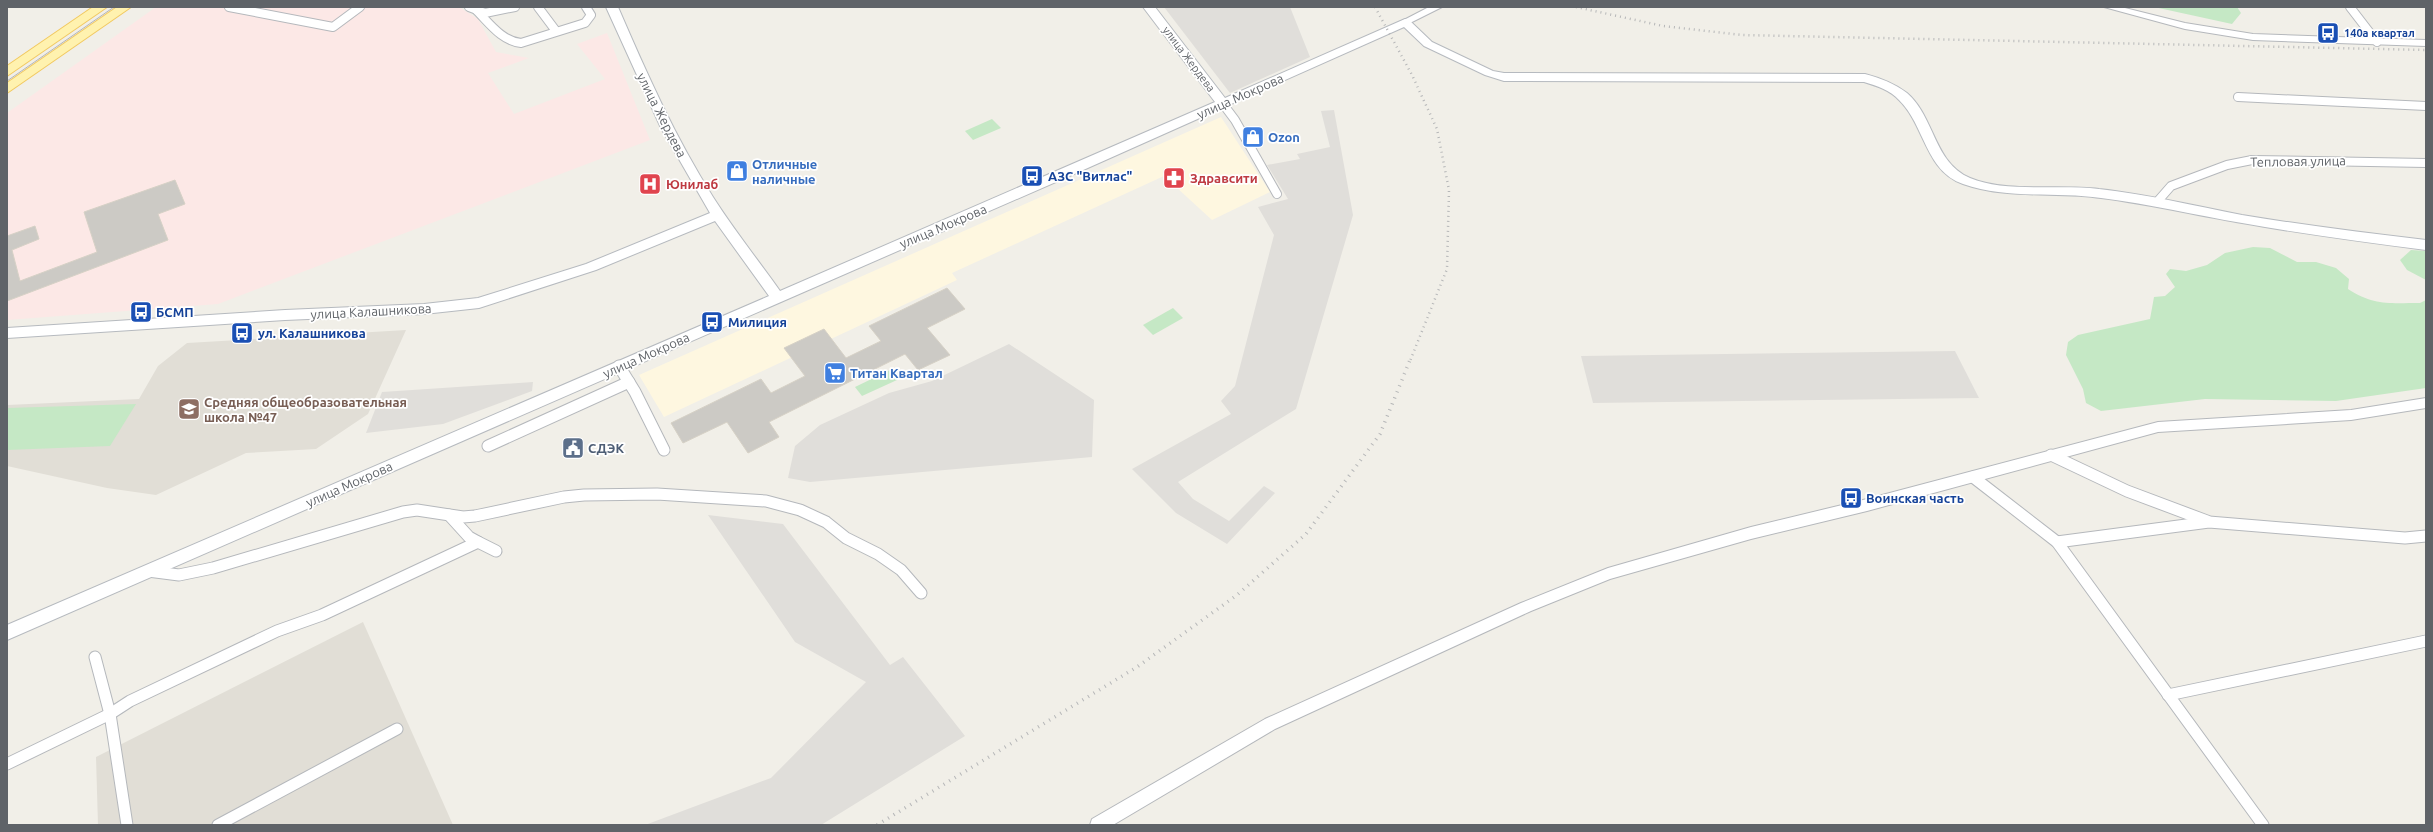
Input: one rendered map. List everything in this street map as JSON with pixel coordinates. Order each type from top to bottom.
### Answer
[{"type":"main road","points":[[7,72],[101,7]]},
{"type":"main road","points":[[7,89],[125,7]]},
{"type":"main road","name":"улица Жердева","points":[[612,7],[647,88],[677,145],[718,215],[777,297]]},
{"type":"main road","name":"улица Жердева","points":[[1149,7],[1223,104]]},
{"type":"main road","points":[[1405,22],[1428,44],[1489,73],[1504,77],[1865,78],[1877,80],[1898,90],[1908,99],[1943,165],[1965,180],[1992,186],[2098,193],[2157,202],[2276,225],[2426,245]]},
{"type":"main road","name":"улица Мокрова","points":[[7,634],[148,571],[1223,104],[1405,22]]},
{"type":"main road","name":"улица Калашникова","points":[[7,333],[285,315],[424,309],[479,303],[591,267],[718,215]]},
{"type":"street","points":[[229,7],[333,26],[360,7]]},
{"type":"street","points":[[469,7],[485,13],[515,7]]},
{"type":"street","points":[[538,7],[556,31]]},
{"type":"street","points":[[477,11],[502,36],[511,42],[521,42],[580,25],[589,20],[591,15],[586,7]]},
{"type":"street","name":"улица Мокрова","points":[[1405,22],[1437,7]]},
{"type":"street","points":[[2109,7],[2222,33],[2253,37],[2426,43]]},
{"type":"street","points":[[2350,7],[2377,42]]},
{"type":"street","points":[[2238,97],[2426,106]]},
{"type":"street","name":"улица Жердева","points":[[1223,104],[1235,120],[1277,194]]},
{"type":"street","name":"Тепловая улица","points":[[2157,202],[2172,186],[2220,168],[2252,160],[2426,163]]},
{"type":"street","points":[[619,366],[629,382],[664,450]]},
{"type":"street","points":[[488,446],[629,382]]},
{"type":"street","points":[[1098,825],[1270,724],[1526,607],[1608,574],[1751,533],[1973,477],[2158,427],[2351,415],[2426,404]]},
{"type":"street","points":[[2051,455],[2096,478],[2145,500],[2209,522]]},
{"type":"street","points":[[1973,477],[2056,542],[2263,825]]},
{"type":"street","points":[[148,571],[179,575],[213,568],[397,513],[417,510],[462,517],[489,515],[543,501],[584,496],[657,494],[766,501],[800,510],[826,522],[846,538],[878,554],[901,570],[921,593]]},
{"type":"street","points":[[449,515],[470,537],[496,551]]},
{"type":"street","points":[[2056,542],[2209,522],[2404,538],[2426,536]]},
{"type":"street","points":[[7,764],[110,714],[130,701],[277,632],[322,615],[478,542]]},
{"type":"street","points":[[2168,695],[2426,640]]},
{"type":"street","points":[[95,657],[110,714],[127,825]]},
{"type":"street","points":[[218,825],[397,729]]},
{"type":"shaded area","points":[[156,7],[459,7],[478,19],[496,52],[529,58],[488,73],[514,114],[605,79],[577,44],[607,33],[650,140],[218,304],[7,320],[7,113]]},
{"type":"shaded area","points":[[1164,7],[1290,7],[1310,57],[1230,93]]},
{"type":"shaded area","points":[[1334,110],[1353,215],[1296,409],[1178,482],[1193,499],[1229,521],[1264,486],[1275,493],[1227,544],[1176,513],[1132,469],[1231,414],[1221,401],[1235,386],[1274,235],[1258,207],[1288,199],[1267,165],[1300,159],[1297,154],[1330,147],[1321,111]]},
{"type":"shaded area","points":[[1221,117],[1270,192],[1212,220],[1164,176],[952,273],[957,280],[664,417],[639,375]]},
{"type":"shaded area","name":"Средняя общеобразовательная школа №47","points":[[406,330],[368,414],[316,449],[246,453],[156,495],[107,488],[7,466],[7,405],[139,399],[158,366],[187,343]]},
{"type":"shaded area","points":[[1009,344],[1094,400],[1092,457],[810,482],[788,478],[795,446],[820,425],[889,393],[932,381]]},
{"type":"shaded area","points":[[1955,351],[1979,398],[1593,403],[1581,356]]},
{"type":"shaded area","points":[[533,382],[532,391],[443,424],[366,433],[382,392]]},
{"type":"shaded area","points":[[708,515],[783,524],[890,665],[903,657],[965,736],[821,825],[645,825],[771,778],[866,682],[795,642]]},
{"type":"shaded area","points":[[363,622],[453,825],[98,825],[96,757]]},
{"type":"green space","points":[[2154,7],[2237,7],[2241,13],[2232,24]]},
{"type":"green space","points":[[992,119],[1001,128],[973,140],[965,131]]},
{"type":"green space","points":[[2253,247],[2270,248],[2297,262],[2316,262],[2336,268],[2349,279],[2348,289],[2374,301],[2391,303],[2420,303],[2426,300],[2426,388],[2336,401],[2205,399],[2101,411],[2086,403],[2083,389],[2066,355],[2068,342],[2078,335],[2150,319],[2154,297],[2165,296],[2175,287],[2166,274],[2170,269],[2186,271],[2207,265],[2225,253]]},
{"type":"green space","points":[[2411,250],[2426,251],[2426,280],[2407,270],[2400,260]]},
{"type":"green space","points":[[1173,308],[1183,318],[1153,335],[1143,325]]},
{"type":"green space","points":[[890,370],[897,380],[862,396],[855,387]]},
{"type":"green space","points":[[136,404],[110,446],[7,450],[7,408]]},
{"type":"building","points":[[175,180],[185,204],[158,214],[168,240],[7,301],[7,236],[35,226],[39,239],[12,250],[20,281],[97,252],[84,212]]},
{"type":"building","name":"Титан Квартал","points":[[947,288],[965,309],[927,328],[950,355],[918,370],[905,354],[769,422],[779,437],[748,453],[727,422],[683,443],[671,423],[761,379],[771,393],[805,376],[784,348],[824,329],[846,358],[881,341],[869,326]]},
{"type":"tram line","points":[[7,81],[114,7]]},
{"type":"railway","points":[[1375,7],[1412,75],[1437,129],[1449,190],[1447,269],[1410,361]]},
{"type":"railway","points":[[1576,7],[1663,26],[1742,35],[2426,50]]},
{"type":"railway","points":[[877,825],[1137,667],[1237,595],[1306,534],[1380,434],[1410,360]]},
{"type":"place","name":"140а квартал","points":[[2328,33]]},
{"type":"place","name":"Ozon","points":[[1253,137]]},
{"type":"place","name":"Отличные наличные","points":[[737,171]]},
{"type":"place","name":"АЗС \"Витлас\"","points":[[1032,176]]},
{"type":"place","name":"Здравсити","points":[[1174,178]]},
{"type":"place","name":"Юнилаб","points":[[650,184]]},
{"type":"place","name":"БСМП","points":[[141,312]]},
{"type":"place","name":"Милиция","points":[[712,322]]},
{"type":"place","name":"ул. Калашникова","points":[[242,333]]},
{"type":"place","name":"Титан Квартал","points":[[835,373]]},
{"type":"place","name":"Средняя общеобразовательная школа №47","points":[[189,409]]},
{"type":"place","name":"СДЭК","points":[[573,448]]},
{"type":"place","name":"Воинская часть","points":[[1851,498]]}]
